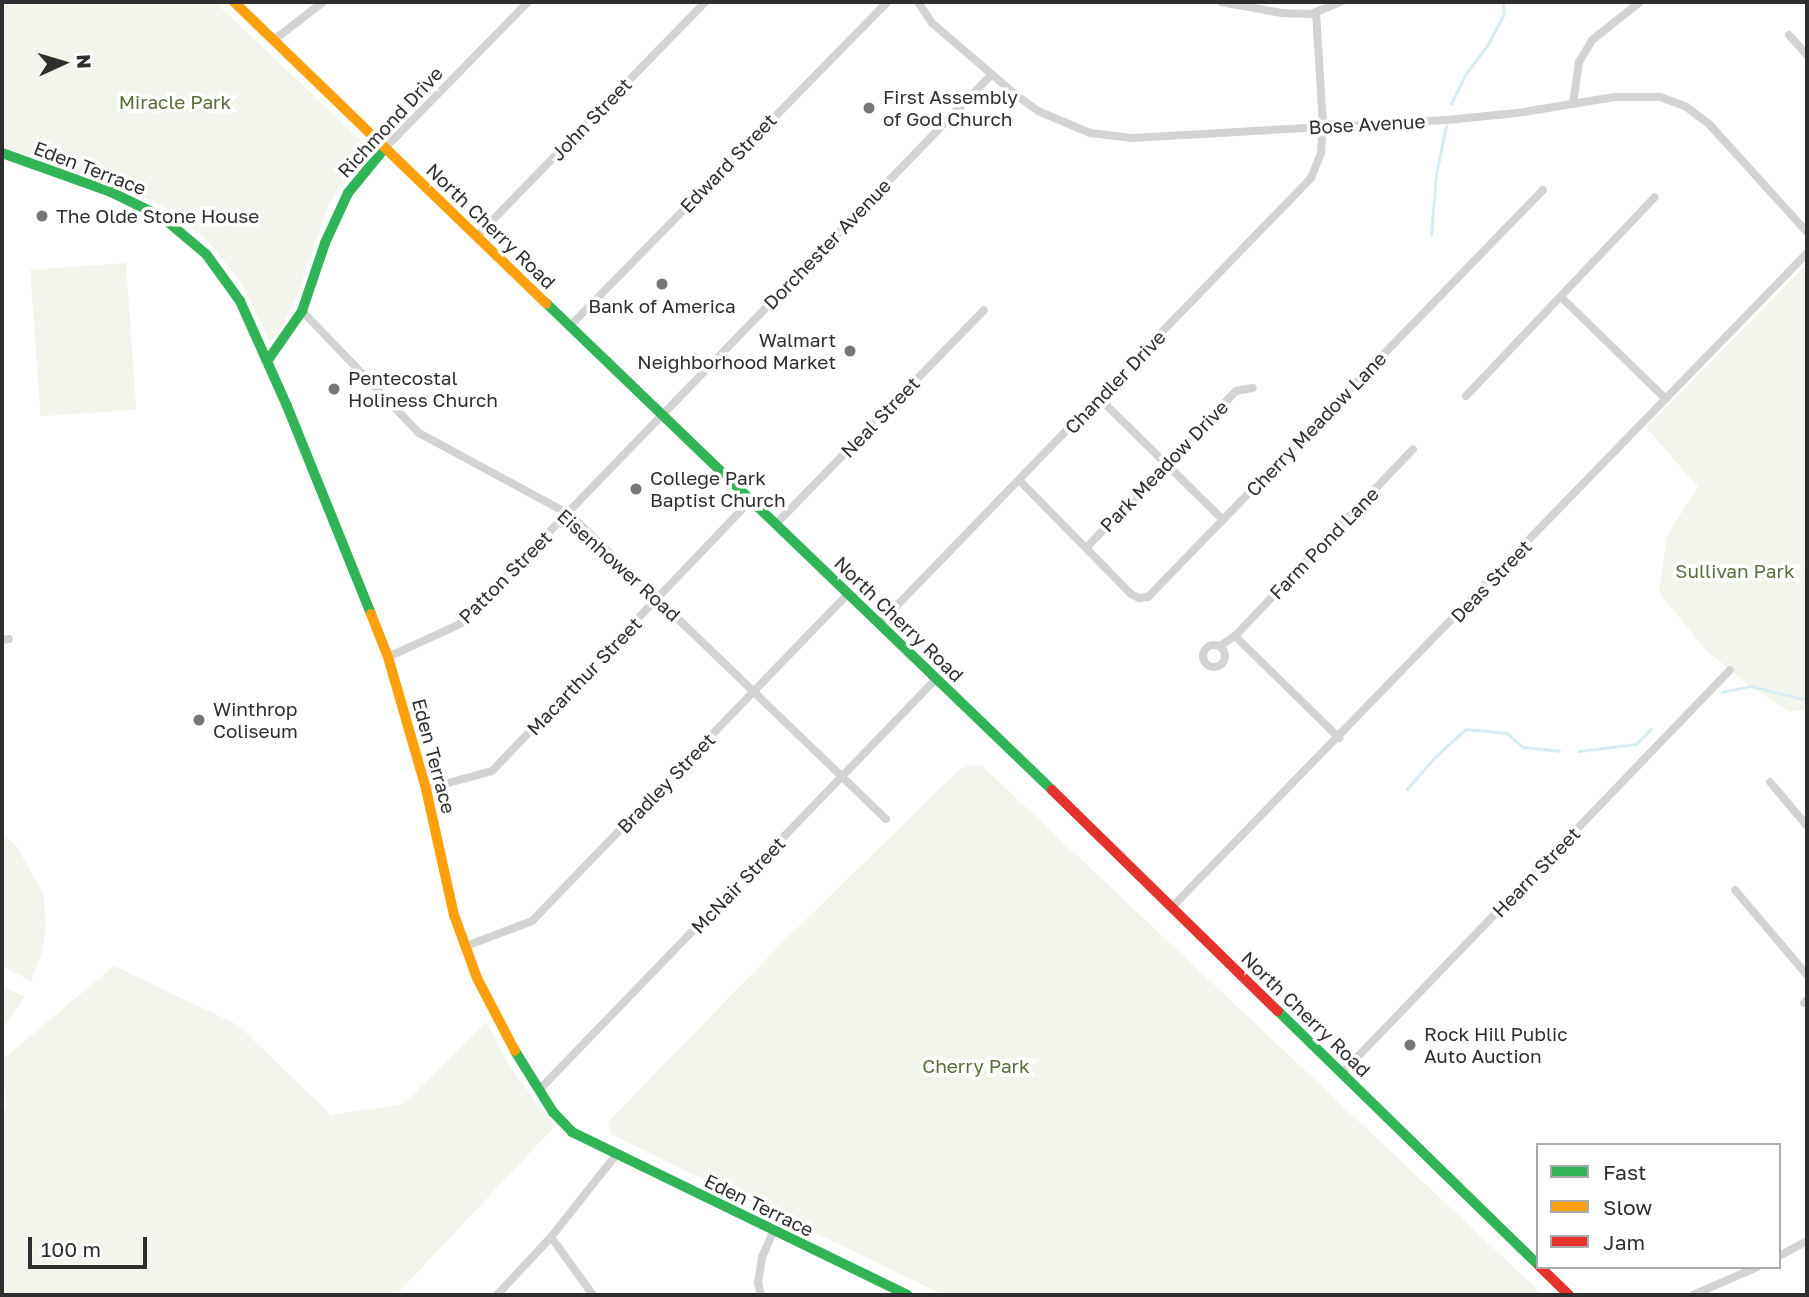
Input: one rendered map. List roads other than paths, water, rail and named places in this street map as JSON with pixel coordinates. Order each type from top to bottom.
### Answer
[{"type":"main road","name":"North Cherry Road","points":[[234,2],[1172,907],[1536,1263]]},
{"type":"main road","name":"Richmond Drive","points":[[268,360],[303,310],[321,251],[348,193],[385,148]]},
{"type":"main road","name":"Eden Terrace","points":[[2,153],[138,203],[186,235],[224,276],[268,360],[388,657],[426,789],[454,915],[490,1007],[553,1112],[572,1132],[907,1295]]},
{"type":"main road","name":"North Cherry Road","points":[[1542,1269],[1569,1295]]},
{"type":"street","points":[[274,40],[323,2]]},
{"type":"street","name":"Richmond Drive","points":[[385,148],[528,2]]},
{"type":"street","name":"John Street","points":[[477,236],[705,2]]},
{"type":"street","name":"Edward Street","points":[[570,326],[887,2]]},
{"type":"street","name":"Bose Avenue","points":[[918,2],[932,23],[991,75],[1038,111],[1090,133],[1132,138],[1478,118],[1615,97],[1660,97],[1685,106],[1709,124],[1807,232]]},
{"type":"street","points":[[1221,2],[1282,13],[1316,13],[1341,2]]},
{"type":"street","points":[[1573,104],[1579,62],[1592,40],[1640,2]]},
{"type":"street","name":"Chandler Drive","points":[[879,624],[1311,178],[1321,153],[1323,126],[1316,13]]},
{"type":"street","points":[[1788,35],[1807,55]]},
{"type":"street","name":"Dorchester Avenue","points":[[664,415],[991,75]]},
{"type":"street","name":"Cherry Meadow Lane","points":[[1087,547],[1131,594],[1145,598],[1543,190]]},
{"type":"street","points":[[1466,396],[1655,197]]},
{"type":"street","name":"Deas Street","points":[[1172,907],[1807,253]]},
{"type":"street","points":[[1561,298],[1666,398]]},
{"type":"street","name":"Eisenhower Road","points":[[303,310],[419,433],[569,514],[886,819]]},
{"type":"street","name":"Neal Street","points":[[776,524],[985,310]]},
{"type":"street","name":"Park Meadow Drive","points":[[1020,481],[1087,547],[1164,463],[1236,391],[1253,388]]},
{"type":"street","points":[[1099,398],[1223,520]]},
{"type":"street","name":"Patton Street","points":[[388,657],[460,624],[664,415]]},
{"type":"street","name":"Farm Pond Lane","points":[[1220,646],[1236,636],[1413,449]]},
{"type":"street","name":"Macarthur Street","points":[[426,789],[492,771],[751,500]]},
{"type":"street","name":"Bradley Street","points":[[466,946],[532,920],[848,594]]},
{"type":"street","points":[[1236,636],[1339,738]]},
{"type":"street","name":"Hearn Street","points":[[1342,1073],[1730,670]]},
{"type":"street","name":"McNair Street","points":[[539,1090],[936,679]]},
{"type":"street","points":[[1770,782],[1807,826]]},
{"type":"street","points":[[1735,890],[1807,975]]},
{"type":"street","points":[[497,1295],[551,1237],[617,1155]]},
{"type":"street","points":[[761,1295],[758,1283],[762,1257],[773,1232]]},
{"type":"street","points":[[551,1237],[593,1295]]},
{"type":"street","points":[[1781,1255],[1807,1241]]},
{"type":"street","points":[[1693,1295],[1752,1269]]},
{"type":"waterway","points":[[1451,104],[1465,75],[1487,46],[1504,14],[1503,2]]},
{"type":"waterway","points":[[1431,235],[1436,174],[1446,126]]},
{"type":"waterway","points":[[1722,692],[1751,686],[1807,700]]},
{"type":"waterway","points":[[1407,789],[1435,757],[1466,729],[1507,733],[1523,747],[1559,751]]},
{"type":"waterway","points":[[1579,751],[1636,744],[1651,729]]},
{"type":"place","name":"First Assembly of God Church","points":[[869,108]]},
{"type":"place","name":"The Olde Stone House","points":[[42,216]]},
{"type":"place","name":"Bank of America","points":[[662,284]]},
{"type":"place","name":"Walmart Neighborhood Market","points":[[850,351]]},
{"type":"place","name":"Pentecostal Holiness Church","points":[[334,389]]},
{"type":"place","name":"College Park Baptist Church","points":[[636,489]]},
{"type":"place","name":"Winthrop Coliseum","points":[[199,720]]},
{"type":"place","name":"Rock Hill Public Auto Auction","points":[[1410,1045]]},
{"type":"park label","name":"Miracle Park","points":[[175,102]]},
{"type":"park label","name":"Sullivan Park","points":[[1735,571]]},
{"type":"park label","name":"Cherry Park","points":[[976,1066]]}]
